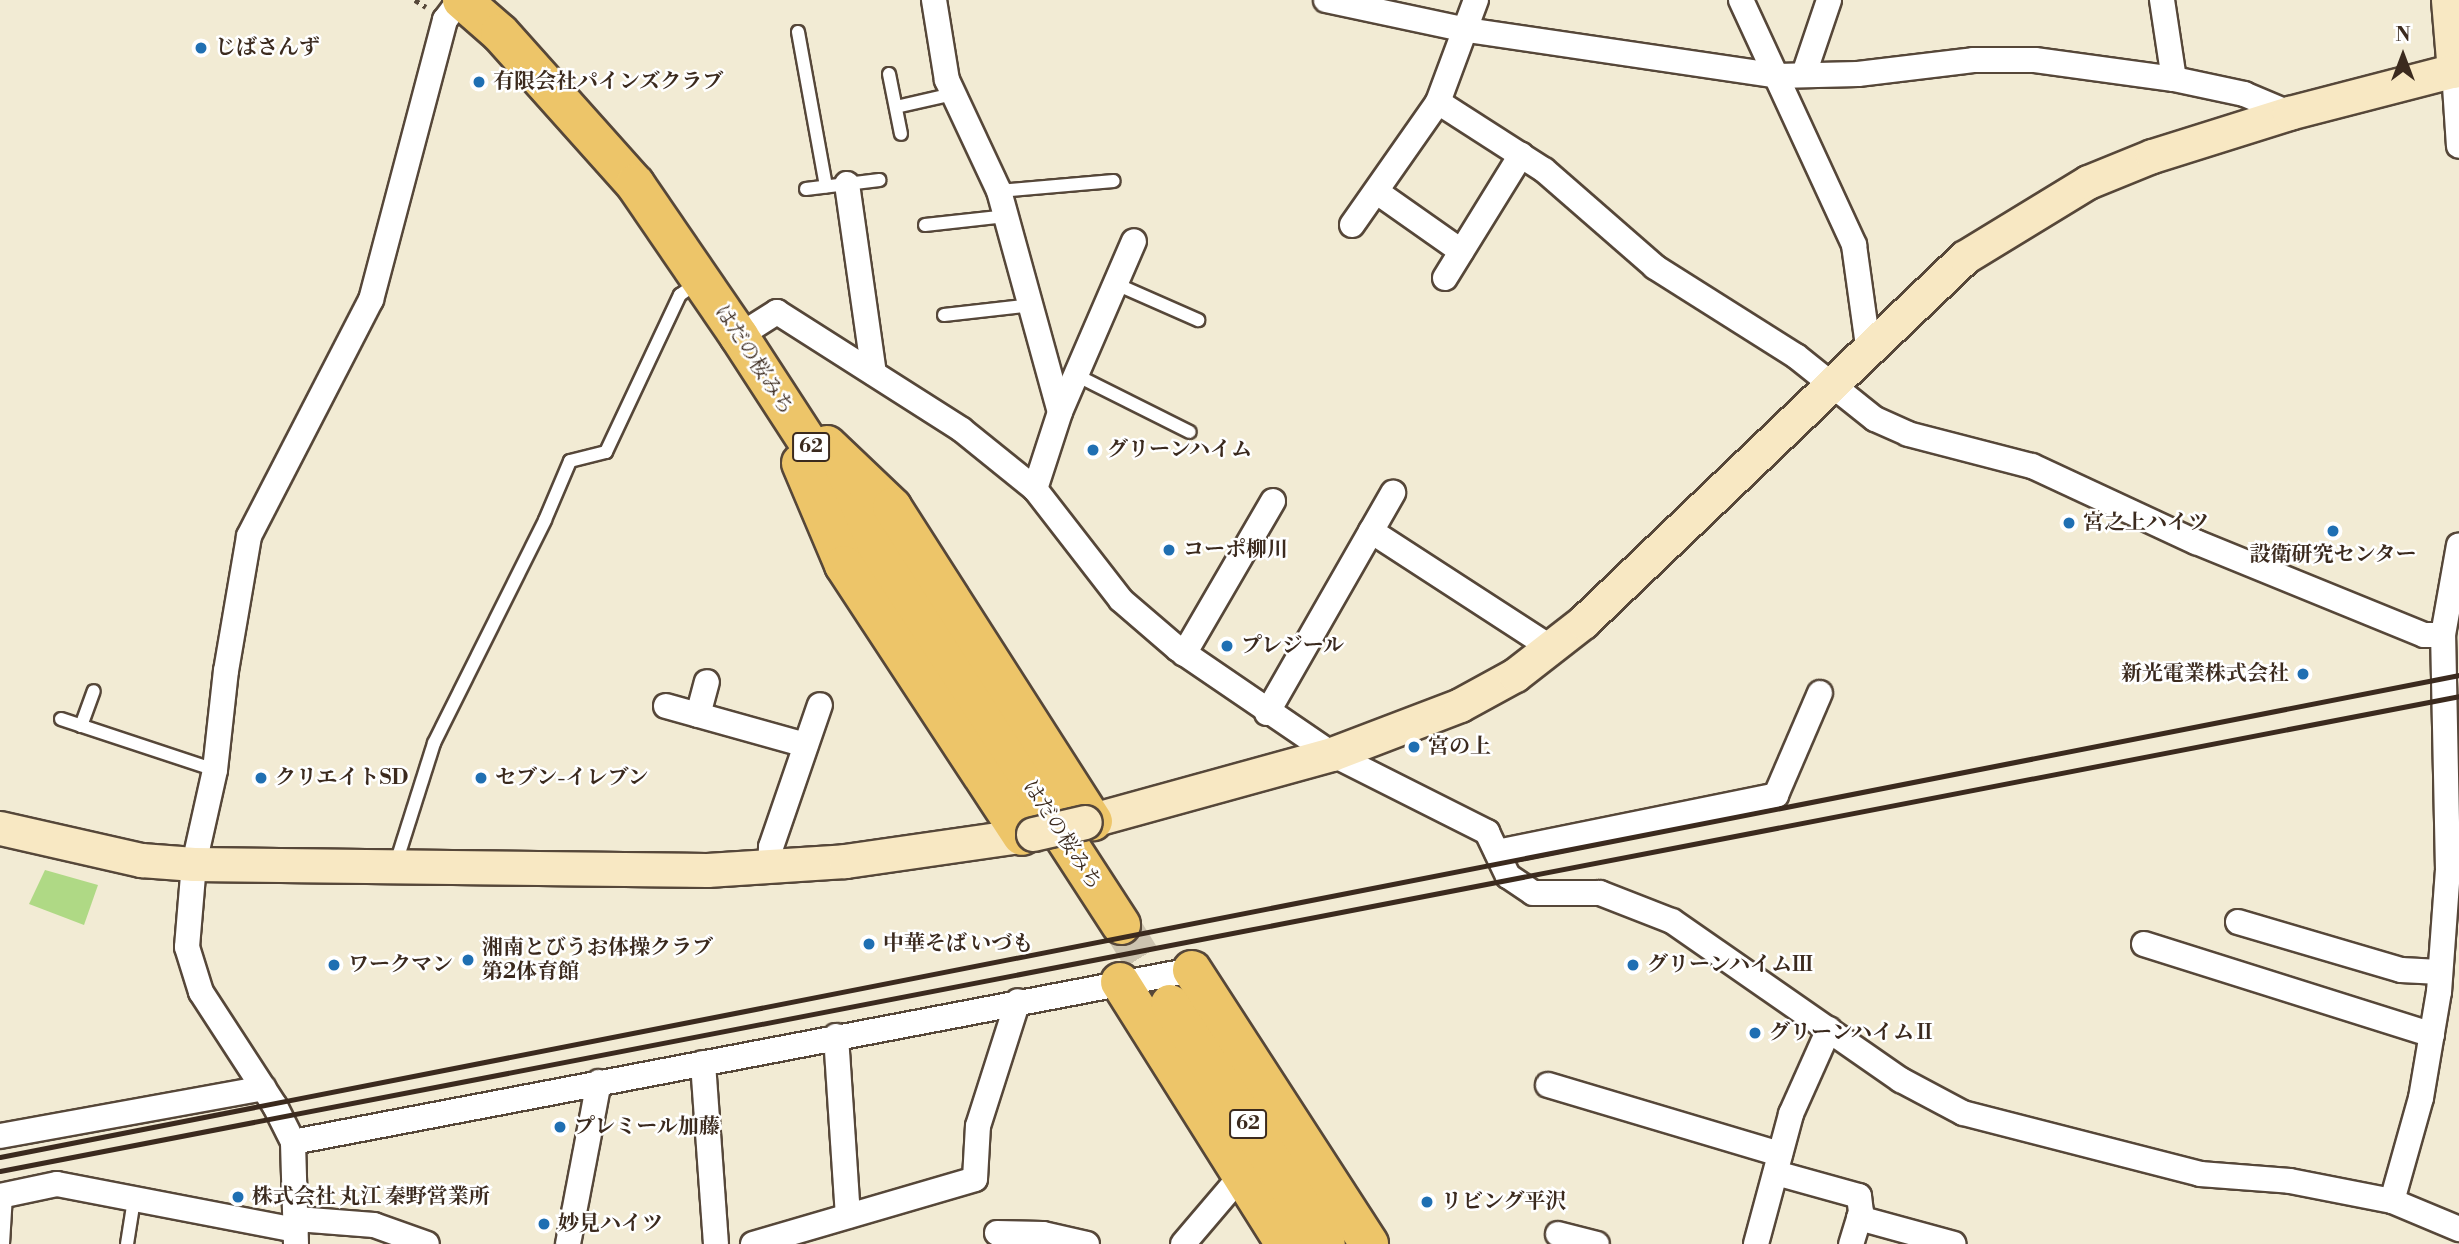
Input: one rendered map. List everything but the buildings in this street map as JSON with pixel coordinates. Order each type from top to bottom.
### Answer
[{"type":"main road","name":"はだの桜みち","points":[[461,0],[500,33],[635,184],[739,336],[1121,925]]},
{"type":"main road","points":[[1028,835],[844,565],[799,455],[800,430],[818,436],[892,507],[1089,822]]},
{"type":"main road","points":[[1192,970],[1369,1244]]},
{"type":"main road","points":[[1120,982],[1240,1177],[1285,1244]]},
{"type":"main road","name":"62","points":[[1170,1004],[1326,1244]]},
{"type":"street","points":[[296,1231],[293,1142],[264,1088],[201,992],[187,947],[194,864],[215,770],[226,671],[249,536],[371,300],[445,20],[461,0]]},
{"type":"street","points":[[934,0],[953,94],[999,191],[1060,412]]},
{"type":"street","points":[[1326,0],[1466,30],[1777,76],[1858,74],[1973,60],[2035,60],[2175,79],[2244,94],[2290,113]]},
{"type":"street","points":[[1352,225],[1438,102],[1476,0]]},
{"type":"street","points":[[1741,0],[1854,245],[1868,346]]},
{"type":"street","points":[[1804,74],[1829,0]]},
{"type":"street","points":[[2162,0],[2175,79]]},
{"type":"street","points":[[2448,0],[2456,70],[2459,146]]},
{"type":"street","points":[[0,828],[141,860],[194,864],[770,867],[845,861],[1028,835],[1089,822],[1332,754],[1460,705],[1553,649],[1868,346],[1965,257],[2088,182],[2152,156],[2290,113],[2456,70]]},
{"type":"street","points":[[1438,102],[1521,155],[1586,202],[1655,267],[1833,382],[1875,418],[1908,434],[2032,466],[2208,547],[2424,635],[2444,635]]},
{"type":"street","points":[[1445,278],[1521,155]]},
{"type":"street","points":[[837,185],[874,373]]},
{"type":"street","points":[[1377,192],[1461,251]]},
{"type":"street","points":[[1035,489],[1060,412],[1134,241]]},
{"type":"street","points":[[739,336],[777,312],[962,430],[1035,489],[1121,600],[1184,654],[1267,713],[1332,754],[1487,832],[1508,876],[1534,894],[1600,894],[1672,921],[1901,1080],[1973,1116],[2200,1174],[2290,1181],[2392,1201],[2459,1229]]},
{"type":"street","points":[[1267,713],[1393,493]]},
{"type":"street","points":[[1184,654],[1273,501]]},
{"type":"street","points":[[1371,531],[1553,649]]},
{"type":"street","points":[[2392,1201],[2421,1098],[2440,972],[2448,870],[2452,712],[2444,635],[2459,545]]},
{"type":"street","points":[[698,715],[707,682]]},
{"type":"street","points":[[1497,852],[1776,795],[1820,693]]},
{"type":"street","points":[[770,867],[771,847],[820,705]]},
{"type":"street","points":[[666,706],[806,745]]},
{"type":"street","points":[[2238,922],[2286,925],[2401,970],[2440,972]]},
{"type":"street","points":[[2144,944],[2211,976],[2318,1009],[2431,1035]]},
{"type":"street","points":[[293,1142],[1018,1000],[1192,970]]},
{"type":"street","points":[[752,1244],[975,1178],[978,1126],[1018,1000]]},
{"type":"street","points":[[1756,1244],[1791,1114],[1829,1029]]},
{"type":"street","points":[[835,1036],[848,1216]]},
{"type":"street","points":[[703,1063],[716,1244]]},
{"type":"street","points":[[568,1244],[599,1082]]},
{"type":"street","points":[[1548,1085],[1659,1107],[1778,1164],[1859,1196],[1859,1218],[1851,1244]]},
{"type":"street","points":[[0,1136],[264,1088]]},
{"type":"street","points":[[1183,1244],[1240,1177]]},
{"type":"street","points":[[3,1196],[57,1184],[296,1231],[374,1225],[427,1244]]},
{"type":"street","points":[[1859,1218],[1959,1238]]},
{"type":"street","points":[[1559,1230],[1597,1244]]},
{"type":"street","points":[[997,1233],[1043,1234],[1087,1244]]},
{"type":"lane","points":[[798,32],[837,185]]},
{"type":"lane","points":[[889,74],[901,134]]},
{"type":"lane","points":[[896,107],[953,94]]},
{"type":"lane","points":[[806,189],[879,180]]},
{"type":"lane","points":[[999,191],[1114,181]]},
{"type":"lane","points":[[925,225],[1006,216]]},
{"type":"lane","points":[[394,867],[434,743],[545,520],[570,461],[606,452],[680,295],[701,280]]},
{"type":"lane","points":[[1116,284],[1198,320]]},
{"type":"lane","points":[[944,315],[1032,305]]},
{"type":"lane","points":[[1076,375],[1190,432]]},
{"type":"lane","points":[[81,726],[94,691]]},
{"type":"lane","points":[[61,719],[215,770]]},
{"type":"lane","points":[[3,1196],[3,1244]]},
{"type":"lane","points":[[127,1244],[134,1200]]},
{"type":"green space","points":[[45,870],[98,885],[84,925],[29,904]]},
{"type":"tunnel","points":[[1121,925],[1170,1004]]},
{"type":"railway","points":[[0,1157],[2459,675]]},
{"type":"railway","points":[[0,1171],[2459,696]]},
{"type":"place","name":"じばさんず","points":[[201,48]]},
{"type":"place","name":"有限会社パインズクラブ","points":[[479,82]]},
{"type":"place","name":"グリーンハイム","points":[[1093,450]]},
{"type":"place","name":"宮之上ハイツ","points":[[2069,523]]},
{"type":"place","name":"設衛研究センター","points":[[2333,531]]},
{"type":"place","name":"コーポ柳川","points":[[1169,550]]},
{"type":"place","name":"プレジール","points":[[1227,646]]},
{"type":"place","name":"新光電業株式会社","points":[[2303,674]]},
{"type":"place","name":"宮の上","points":[[1414,747]]},
{"type":"place","name":"クリエイトSD","points":[[261,778]]},
{"type":"place","name":"セブン-イレブン","points":[[481,778]]},
{"type":"place","name":"中華そば いづも","points":[[869,944]]},
{"type":"place","name":"湘南とびうお体操クラブ 第2体育館","points":[[468,960]]},
{"type":"place","name":"ワークマン","points":[[334,965]]},
{"type":"place","name":"グリーンハイムⅢ","points":[[1633,965]]},
{"type":"place","name":"グリーンハイムⅡ","points":[[1755,1033]]},
{"type":"place","name":"プレミール加藤","points":[[560,1127]]},
{"type":"place","name":"株式会社 丸江 秦野営業所","points":[[238,1197]]},
{"type":"place","name":"リビング平沢","points":[[1427,1202]]},
{"type":"place","name":"妙見ハイツ","points":[[544,1224]]}]
